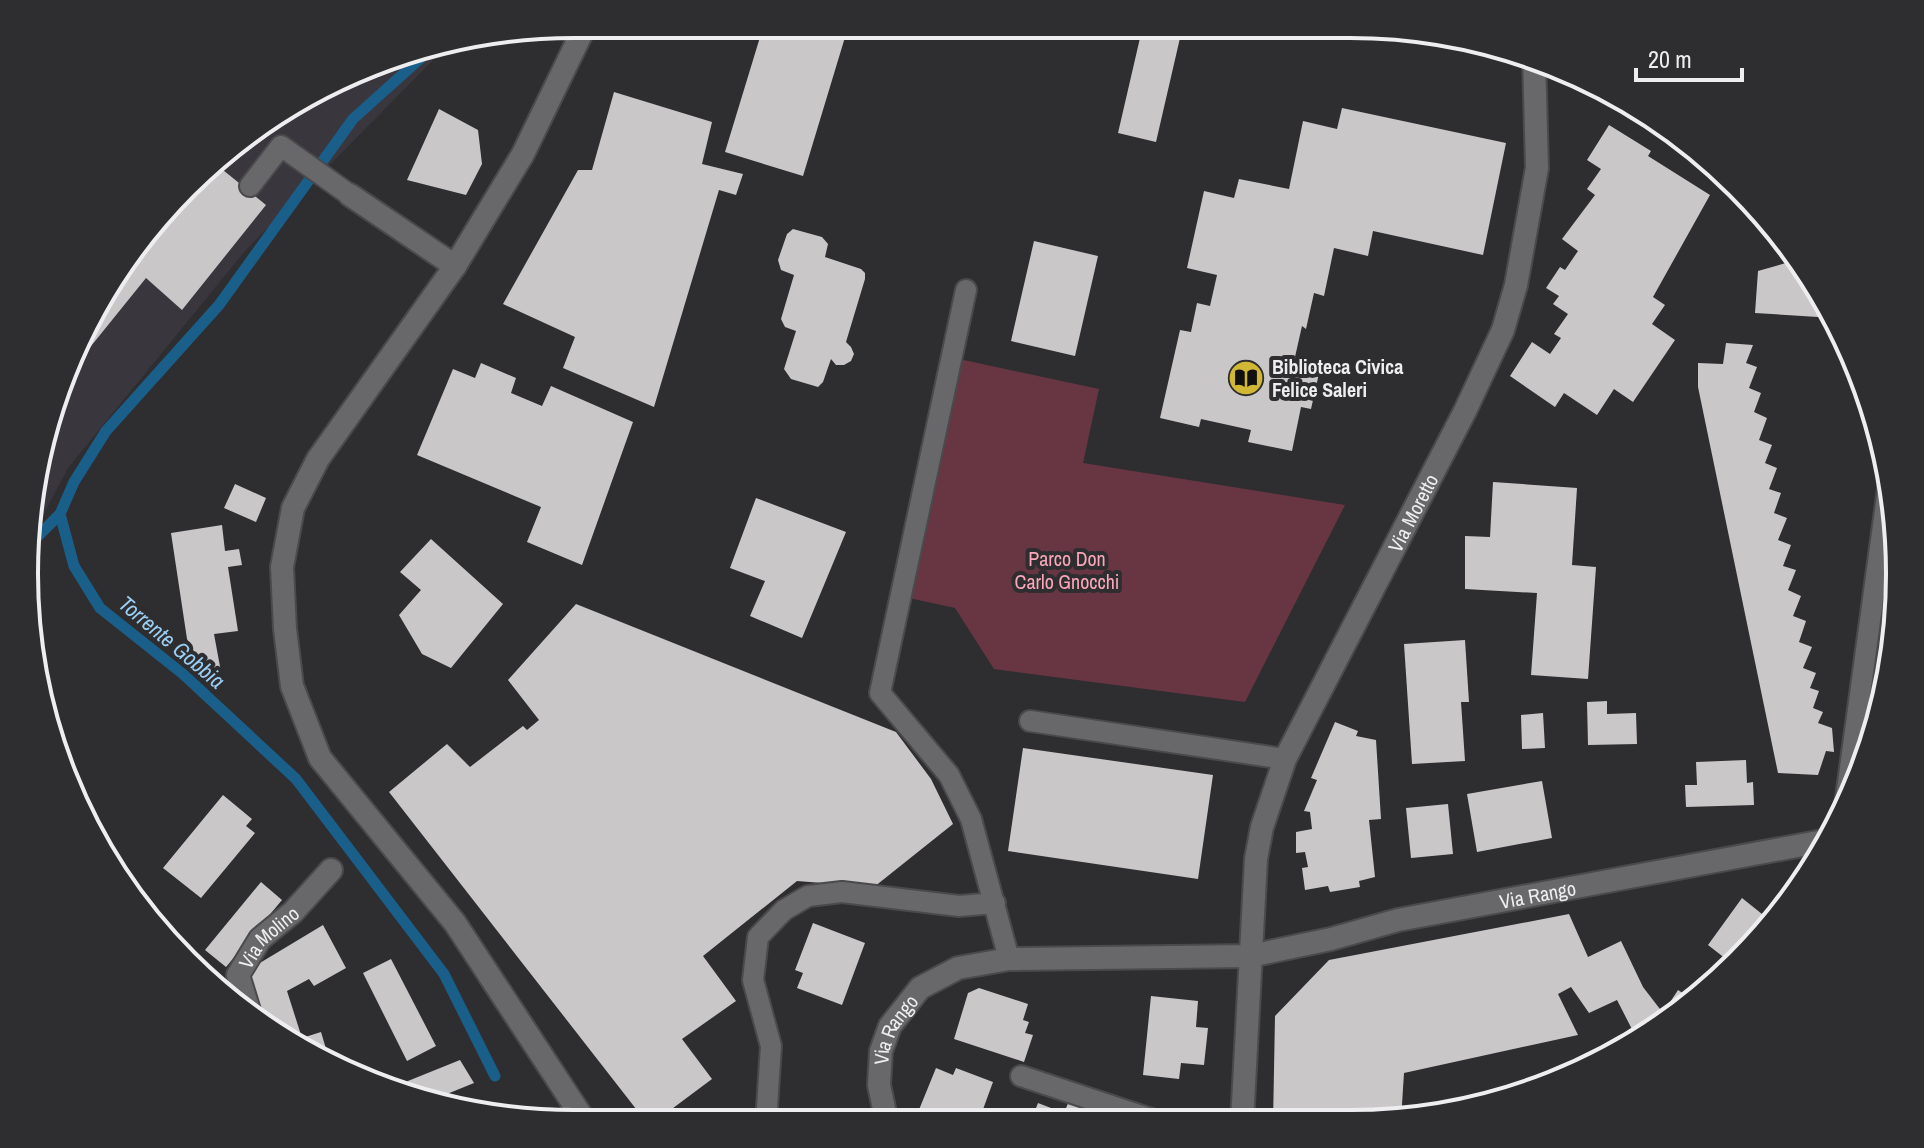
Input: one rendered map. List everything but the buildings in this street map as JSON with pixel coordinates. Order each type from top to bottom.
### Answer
[{"type":"street","points":[[577,1110],[455,923],[320,758],[292,686],[282,567],[293,508],[318,459],[455,266],[523,154],[579,38]]},
{"type":"street","name":"Via Moretto","points":[[1250,956],[1258,848],[1285,759],[1465,411],[1503,330],[1516,285],[1537,168],[1534,71]]},
{"type":"street","points":[[350,195],[455,266]]},
{"type":"street","name":"Via Rango","points":[[884,1110],[879,1085],[881,1051],[890,1026],[920,988],[958,968],[1009,959],[1250,956],[1331,939],[1398,920],[1813,843]]},
{"type":"street","name":"Via Molino","points":[[245,996],[238,975],[260,939],[293,912],[331,870]]},
{"type":"street","points":[[1243,1110],[1250,956]]},
{"type":"lane","points":[[250,186],[281,146],[350,195]]},
{"type":"lane","points":[[966,290],[880,693],[949,775],[971,819],[1009,959]]},
{"type":"lane","points":[[1850,765],[1883,524]]},
{"type":"lane","points":[[1030,721],[1285,759]]},
{"type":"lane","points":[[767,1110],[771,1046],[753,980],[758,937],[784,910],[808,896],[842,892],[959,906],[995,903]]},
{"type":"lane","points":[[1021,1076],[1124,1110]]},
{"type":"shaded area","points":[[438,55],[245,251],[68,468],[41,519],[56,435],[79,369],[93,337],[128,276],[171,221],[221,171],[276,128],[337,93],[402,66]]},
{"type":"shaded area","points":[[1886,563],[1881,644],[1867,717]]},
{"type":"green space","name":"Parco Don Carlo Gnocchi","points":[[959,359],[1099,389],[1083,463],[1345,505],[1245,702],[994,669],[955,608],[909,598]]},
{"type":"waterway","name":"Torrente Gobbia","points":[[417,61],[353,119],[219,305],[106,431],[74,482],[60,514],[74,566],[100,608],[183,674],[296,779],[444,974],[495,1076]]},
{"type":"waterway","points":[[40,534],[60,514]]},
{"type":"place","name":"Biblioteca Civica Felice Saleri","points":[[1246,378]]}]
